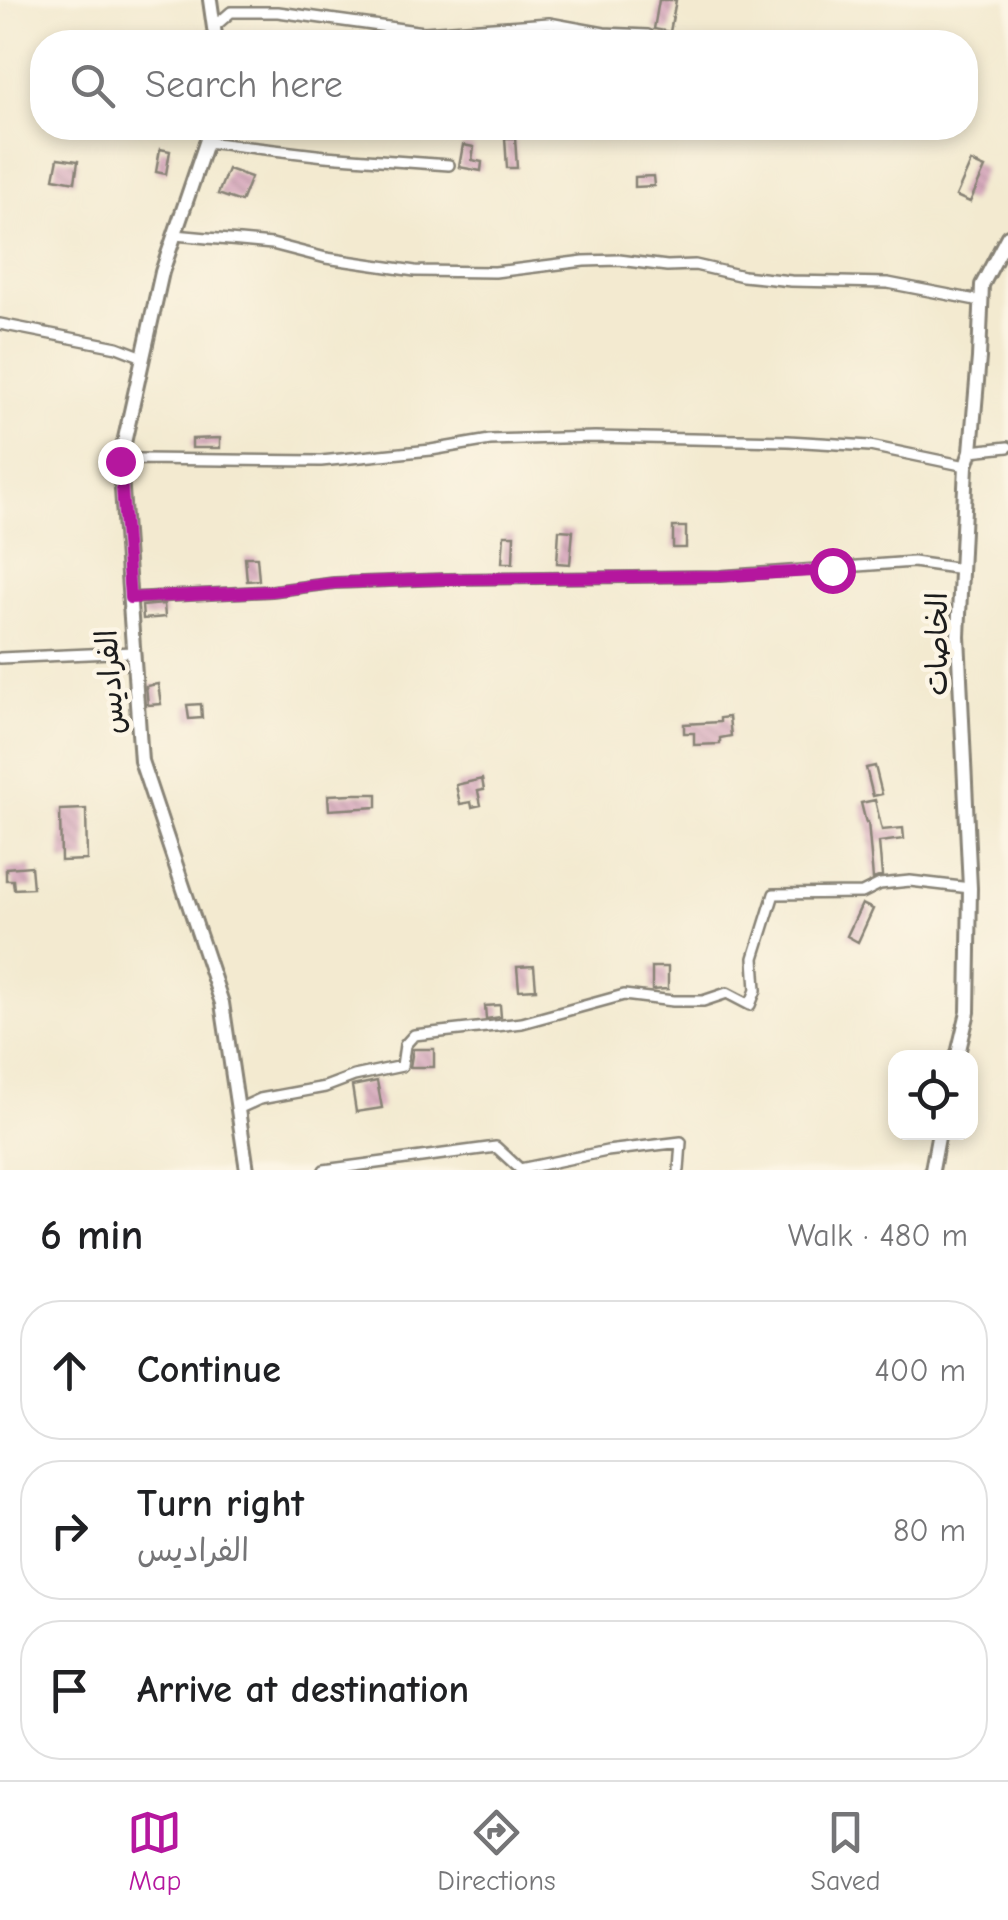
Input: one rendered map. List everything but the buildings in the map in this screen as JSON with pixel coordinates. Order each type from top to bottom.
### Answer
[{"type":"street","points":[[210,0],[215,30]]},
{"type":"street","points":[[215,26],[231,12],[278,12],[409,30]]},
{"type":"street","points":[[452,30],[549,23],[588,30]]},
{"type":"street","points":[[206,142],[448,165]]},
{"type":"street","name":"الفراديس","points":[[206,142],[162,272],[120,461],[140,761],[222,1003],[247,1170]]},
{"type":"street","points":[[175,235],[272,244],[326,258],[414,271],[495,272],[619,260],[695,265],[791,281],[888,283],[981,301]]},
{"type":"street","name":"الخاصات","points":[[959,1050],[968,1012],[970,888],[958,636],[966,466],[971,451],[982,284],[1008,236]]},
{"type":"street","points":[[0,324],[144,356]]},
{"type":"street","points":[[120,461],[321,461],[490,440],[594,437],[870,446],[966,466]]},
{"type":"street","points":[[971,451],[1008,447]]},
{"type":"street","points":[[130,598],[272,591],[334,583],[720,576],[913,562],[962,568]]},
{"type":"street","points":[[0,658],[133,652]]},
{"type":"street","points":[[238,1109],[260,1099],[325,1087],[402,1066],[405,1045],[414,1035],[522,1023],[624,995],[703,1001],[726,994],[750,1005],[756,990],[754,958],[774,894],[862,893],[880,884],[910,881],[970,888]]},
{"type":"street","points":[[932,1170],[938,1140]]},
{"type":"street","points":[[324,1170],[496,1147],[520,1169],[607,1150],[681,1142],[679,1170]]},
{"type":"route","points":[[120,461],[130,598],[272,591],[334,583],[720,576],[832,570]]}]
